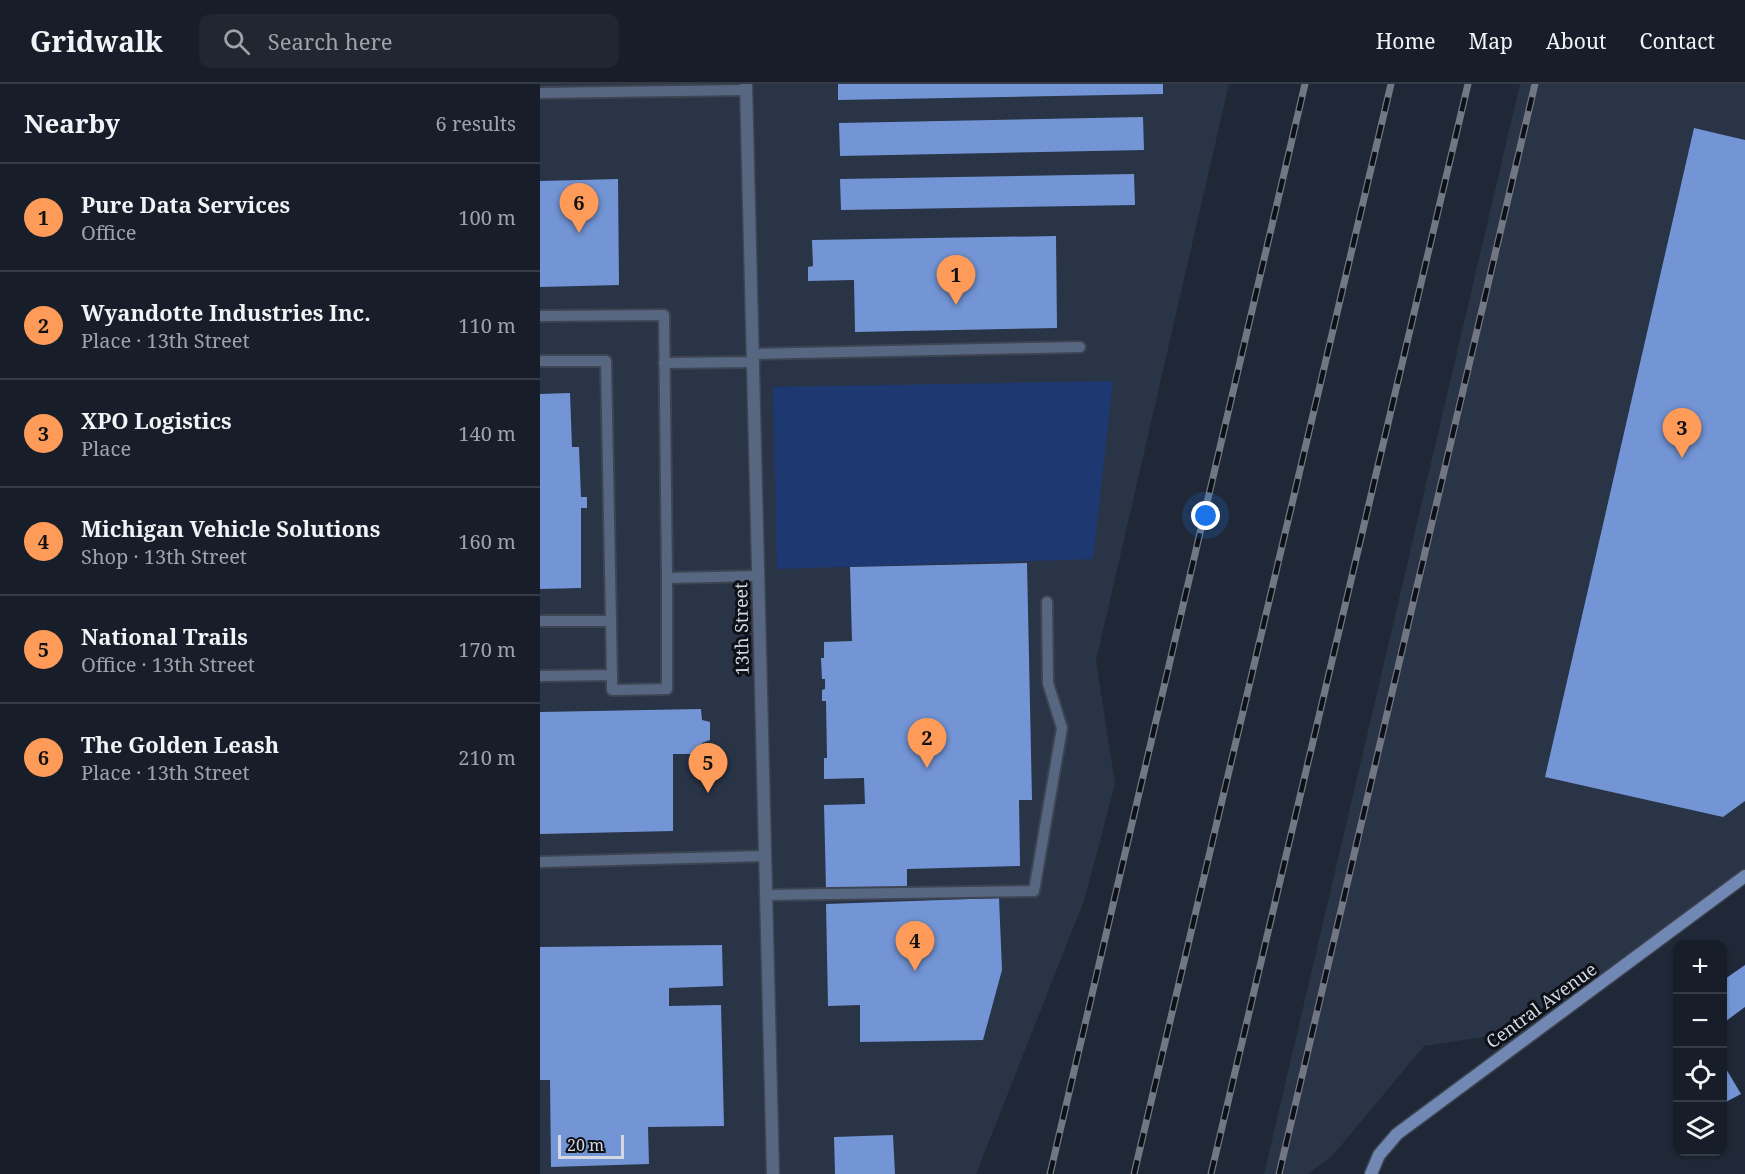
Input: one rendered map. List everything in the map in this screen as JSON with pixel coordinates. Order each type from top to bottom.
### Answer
[{"type":"street","name":"13th Street","points":[[746,87],[773,1174]]},
{"type":"street","name":"Central Avenue","points":[[1371,1174],[1379,1155],[1397,1134],[1745,876]]},
{"type":"lane","points":[[540,93],[746,87]]},
{"type":"lane","points":[[540,316],[664,315],[667,689],[612,690],[606,362],[540,361]]},
{"type":"lane","points":[[664,363],[1080,347]]},
{"type":"lane","points":[[667,578],[758,576]]},
{"type":"lane","points":[[765,895],[1034,891],[1062,728],[1048,683],[1047,602]]},
{"type":"lane","points":[[540,621],[611,621]]},
{"type":"lane","points":[[540,676],[612,675]]},
{"type":"lane","points":[[540,862],[764,856]]},
{"type":"shaded area","points":[[540,84],[1229,84],[1096,661],[1115,784],[1085,898],[976,1174],[540,1174]]},
{"type":"shaded area","points":[[1520,84],[1745,84],[1745,876],[1505,1054],[1489,1036],[1424,1046],[1333,1155],[1308,1174],[1264,1174]]},
{"type":"shaded area","points":[[1113,381],[1093,559],[777,569],[773,387]]},
{"type":"building","points":[[838,84],[1163,84],[1163,94],[838,100]]},
{"type":"building","points":[[1143,117],[1144,150],[840,156],[839,123]]},
{"type":"building","points":[[1694,128],[1745,140],[1745,801],[1723,817],[1545,777]]},
{"type":"building","points":[[1134,174],[1135,205],[841,210],[840,179]]},
{"type":"building","points":[[618,179],[619,285],[540,287],[540,181]]},
{"type":"building","points":[[1056,236],[1057,328],[855,332],[854,280],[808,281],[808,267],[813,266],[812,240]]},
{"type":"building","points":[[570,393],[572,447],[579,447],[581,497],[587,497],[587,508],[581,508],[581,588],[540,589],[540,394]]},
{"type":"building","points":[[1027,563],[1032,800],[1019,800],[1020,866],[907,869],[907,887],[826,889],[824,805],[865,804],[864,778],[824,779],[824,758],[827,758],[826,701],[822,701],[825,679],[822,679],[821,658],[824,658],[824,642],[852,641],[850,567]]},
{"type":"building","points":[[701,709],[702,720],[710,722],[710,740],[702,743],[702,754],[673,754],[673,831],[540,834],[540,712]]},
{"type":"building","points":[[999,898],[1002,970],[983,1040],[860,1042],[860,1005],[828,1006],[826,904]]},
{"type":"building","points":[[722,945],[723,986],[669,988],[669,1006],[721,1005],[724,1126],[648,1127],[649,1164],[551,1167],[550,1080],[540,1080],[540,947]]},
{"type":"building","points":[[1745,965],[1745,1007],[1727,1020],[1727,994],[1727,978]]},
{"type":"building","points":[[1727,1070],[1741,1094],[1727,1101]]},
{"type":"building","points":[[893,1135],[895,1174],[835,1174],[834,1137]]},
{"type":"railway","points":[[1050,1174],[1305,84]]},
{"type":"railway","points":[[1134,1174],[1391,84]]},
{"type":"railway","points":[[1211,1174],[1468,84]]},
{"type":"railway","points":[[1279,1174],[1535,84]]},
{"type":"place","name":"The Golden Leash","points":[[579,233]]},
{"type":"place","name":"Pure Data Services","points":[[956,305]]},
{"type":"place","name":"XPO Logistics","points":[[1682,458]]},
{"type":"place","name":"Wyandotte Industries Inc.","points":[[927,768]]},
{"type":"place","name":"National Trails","points":[[708,793]]},
{"type":"place","name":"Michigan Vehicle Solutions","points":[[915,971]]}]
